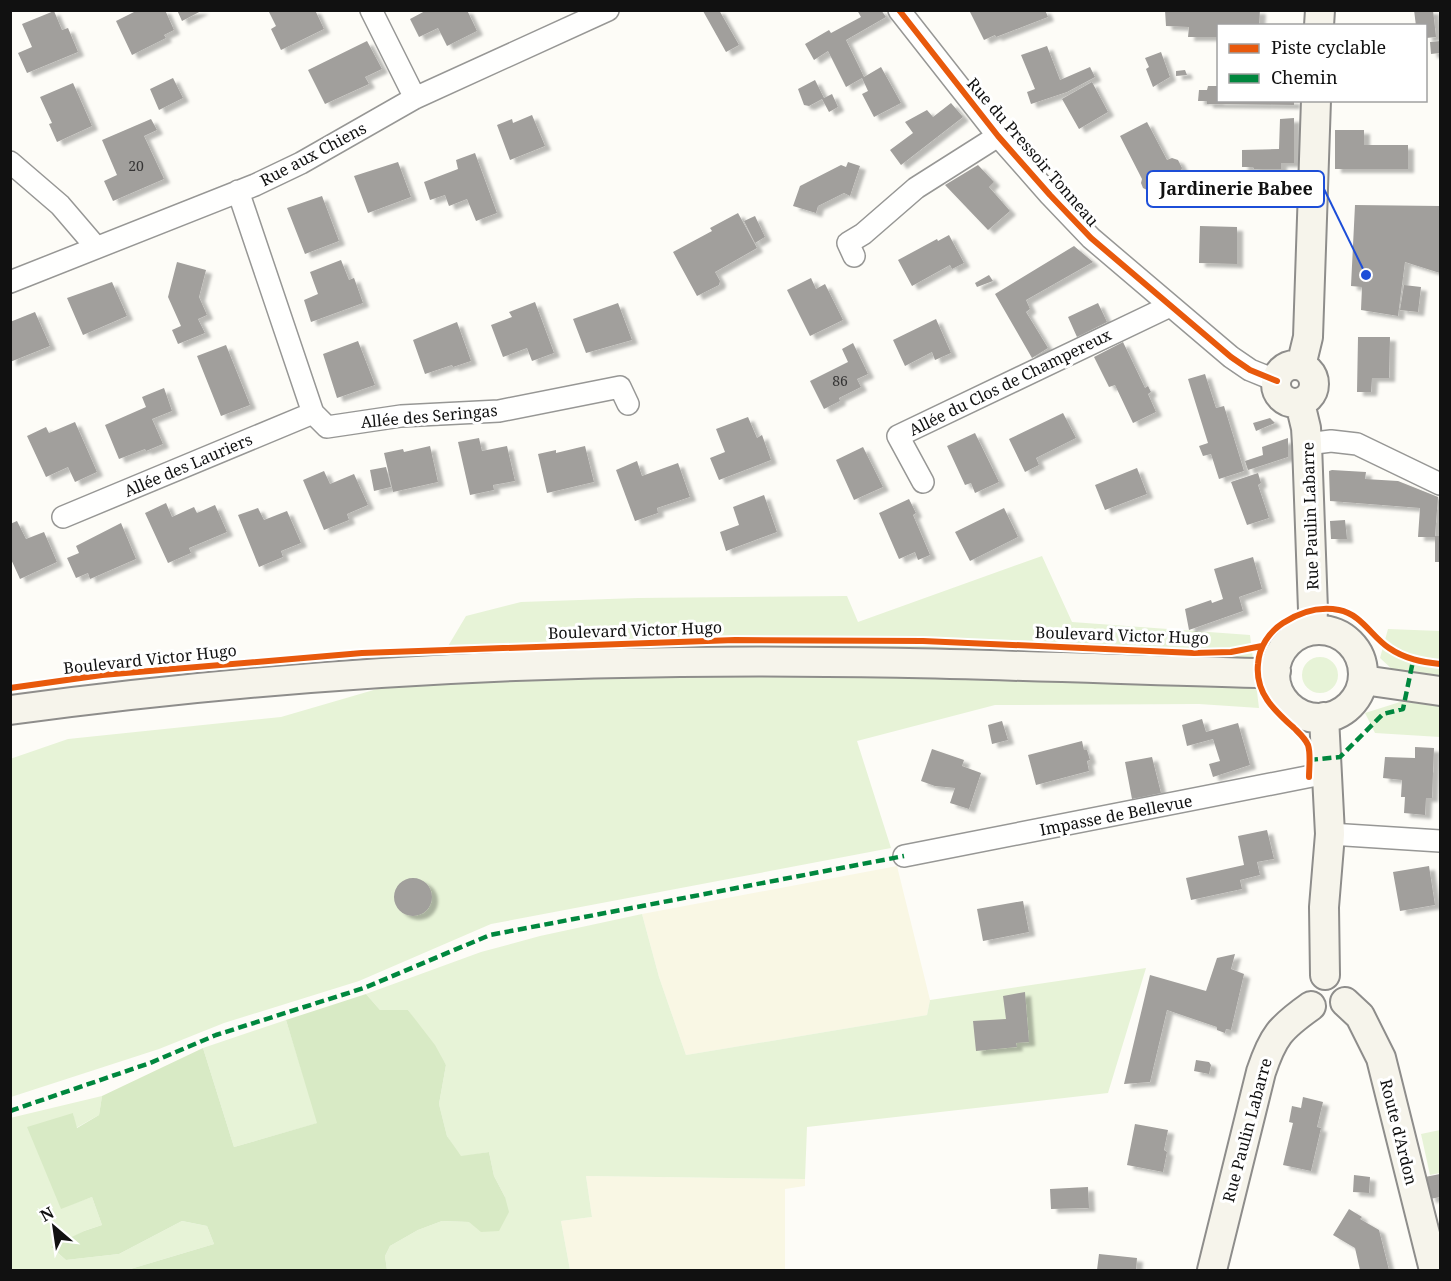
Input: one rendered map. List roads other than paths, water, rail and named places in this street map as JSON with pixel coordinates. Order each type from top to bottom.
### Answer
[{"type":"street","points":[[371,10],[414,98]]},
{"type":"street","name":"Rue aux Chiens","points":[[10,282],[238,191],[301,163],[414,98],[608,10]]},
{"type":"street","name":"Rue du Pressoir Tonneau","points":[[899,10],[998,136],[1091,238],[1170,306],[1250,370],[1277,381]]},
{"type":"street","points":[[1301,366],[1308,338],[1316,102]]},
{"type":"street","name":"Rue du Pressoir Tonneau","points":[[854,256],[848,243],[863,234],[916,188],[998,136]]},
{"type":"street","points":[[10,162],[60,205],[96,247]]},
{"type":"street","points":[[238,191],[313,413]]},
{"type":"street","name":"Allée du Clos de Champereux","points":[[923,482],[898,436],[1170,306]]},
{"type":"street","points":[[1301,366],[1311,374],[1314,385],[1310,396],[1300,403],[1294,403],[1282,398],[1277,381],[1283,370],[1288,367],[1301,366]]},
{"type":"street","name":"Allée des Seringas","points":[[313,413],[327,427],[401,416],[500,411],[620,387],[628,404]]},
{"type":"street","name":"Rue Paulin Labarre","points":[[1300,403],[1307,444],[1312,630]]},
{"type":"street","name":"Allée des Lauriers","points":[[63,518],[313,413]]},
{"type":"street","points":[[1307,444],[1331,441],[1357,444],[1440,484]]},
{"type":"street","points":[[1312,630],[1326,630],[1342,636],[1354,645],[1362,663],[1363,680],[1354,701],[1340,713],[1324,717],[1301,714],[1285,701],[1278,688],[1275,671],[1278,658],[1287,644],[1297,636],[1312,630]]},
{"type":"street","name":"Boulevard Victor Hugo","points":[[10,710],[252,683],[416,671],[669,662],[890,663],[1275,671]]},
{"type":"street","points":[[1363,680],[1440,691]]},
{"type":"street","points":[[1324,717],[1330,834],[1324,906],[1325,975]]},
{"type":"street","name":"Impasse de Bellevue","points":[[904,856],[1327,773]]},
{"type":"street","points":[[1330,834],[1440,841]]},
{"type":"street","points":[[1320,976],[1337,977],[1345,986],[1347,997],[1345,1002],[1337,1011],[1321,1013],[1311,1006],[1308,995],[1311,984],[1320,976]]},
{"type":"street","name":"Route d'Ardon","points":[[1345,1002],[1360,1016],[1381,1058],[1434,1270]]},
{"type":"street","name":"Rue Paulin Labarre","points":[[1212,1270],[1269,1046],[1280,1030],[1311,1006]]},
{"type":"place","name":"Jardinerie Babee","points":[[1366,275]]}]
